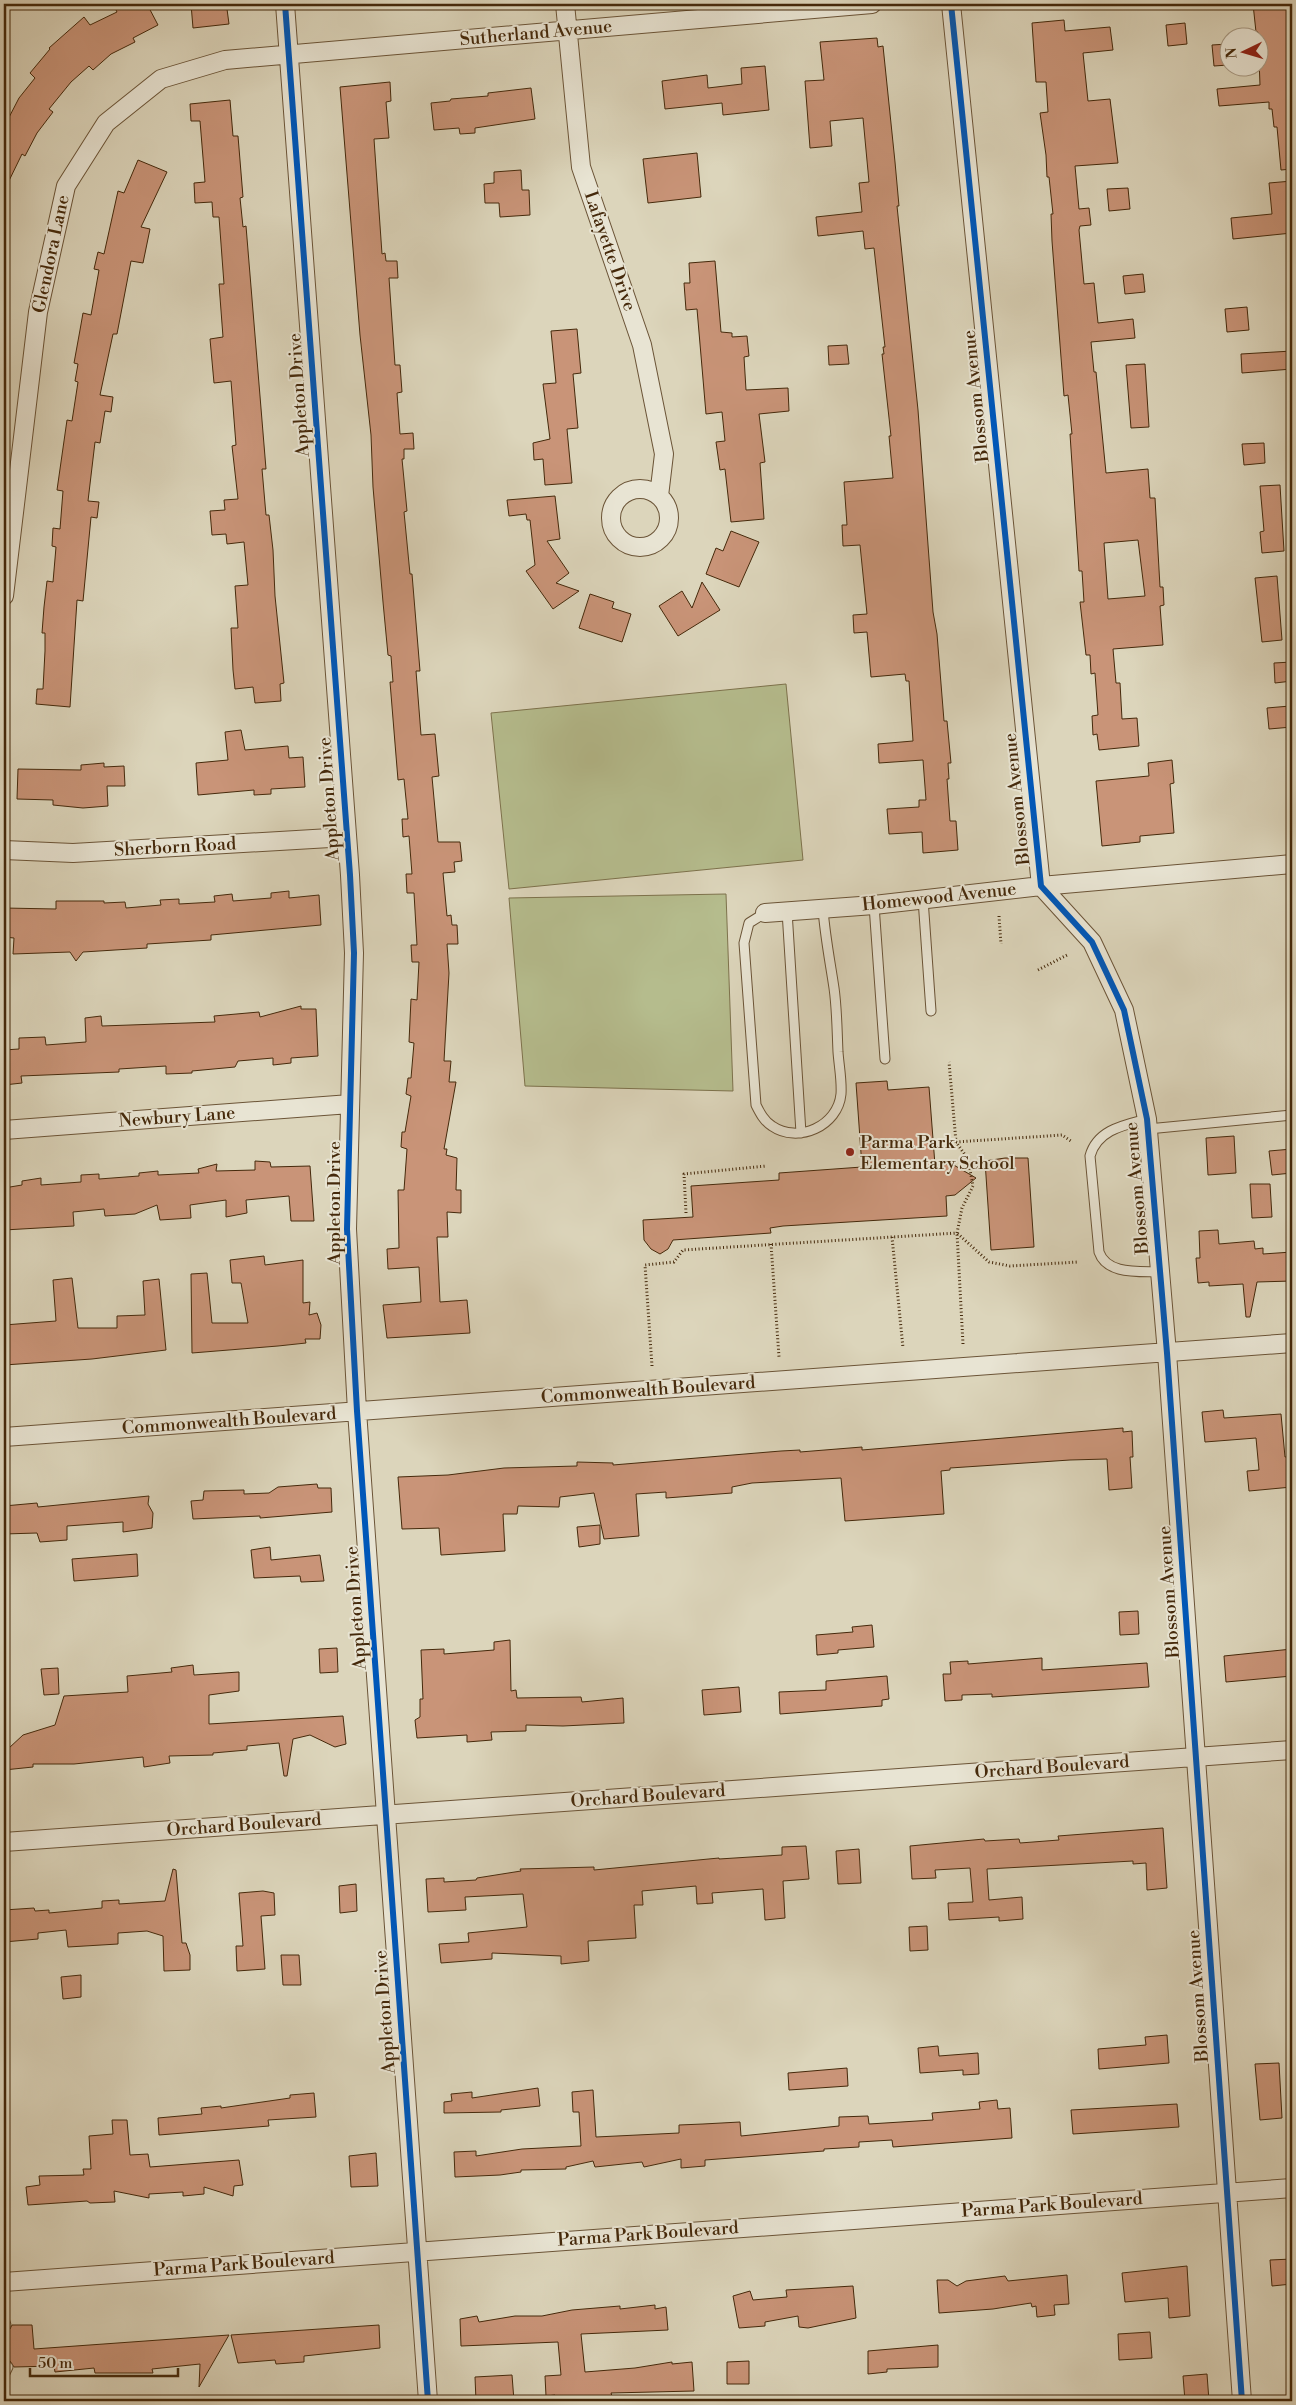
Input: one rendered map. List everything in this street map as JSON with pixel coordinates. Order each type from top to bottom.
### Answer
[{"type":"street","name":"Appleton Drive","points":[[285,4],[354,953],[347,1229],[357,1411],[428,2401]]},
{"type":"street","name":"Lafayette Drive","points":[[565,4],[581,167],[642,345],[664,454],[659,496]]},
{"type":"street","name":"Sutherland Avenue","points":[[289,55],[872,4]]},
{"type":"street","name":"Blossom Avenue","points":[[951,4],[1041,886],[1092,942],[1124,1010],[1147,1124],[1167,1353],[1242,2401]]},
{"type":"street","name":"Glendora Lane","points":[[4,596],[38,312],[66,186],[106,123],[161,79],[225,60],[289,55]]},
{"type":"street","name":"Sherborn Road","points":[[4,850],[73,853],[347,837]]},
{"type":"street","name":"Homewood Avenue","points":[[765,913],[874,905],[1041,886],[1292,864]]},
{"type":"street","name":"Newbury Lane","points":[[4,1130],[350,1104]]},
{"type":"street","name":"Commonwealth Boulevard","points":[[4,1437],[1292,1343]]},
{"type":"street","name":"Orchard Boulevard","points":[[4,1842],[1292,1750]]},
{"type":"street","name":"Parma Park Boulevard","points":[[4,2282],[1292,2188]]},
{"type":"lane","points":[[923,899],[931,1011]]},
{"type":"lane","points":[[874,905],[885,1059]]},
{"type":"lane","points":[[765,913],[749,924],[744,944],[756,1106],[764,1119],[772,1126],[781,1130],[801,1133],[813,1131],[836,1112],[841,1094],[834,989],[827,953],[823,909]]},
{"type":"lane","points":[[786,911],[801,1133]]},
{"type":"lane","points":[[1160,1272],[1111,1267],[1102,1261],[1099,1252],[1090,1156],[1093,1144],[1107,1132],[1118,1127],[1292,1115]]},
{"type":"path","points":[[999,916],[1002,944]]},
{"type":"path","points":[[1038,970],[1068,954]]},
{"type":"path","points":[[949,1062],[956,1142],[968,1159],[973,1186],[962,1208],[957,1233],[963,1344]]},
{"type":"path","points":[[956,1142],[1062,1135],[1071,1140]]},
{"type":"path","points":[[686,1213],[684,1174],[766,1166]]},
{"type":"path","points":[[652,1366],[645,1265],[674,1262],[683,1250],[957,1233],[989,1262],[1010,1266],[1078,1262]]},
{"type":"path","points":[[892,1237],[903,1348]]},
{"type":"path","points":[[771,1244],[778,1357]]},
{"type":"green space","points":[[786,684],[803,860],[509,889],[491,713]]},
{"type":"green space","points":[[726,894],[733,1091],[525,1086],[509,898]]},
{"type":"building","points":[[113,4],[147,4],[158,25],[133,38],[135,42],[111,54],[93,70],[89,66],[71,82],[49,109],[53,112],[37,133],[25,156],[22,154],[4,191],[4,127],[19,98],[35,78],[30,73],[49,48],[84,17],[90,25],[117,12]]},
{"type":"building","points":[[191,4],[220,4],[221,9],[227,9],[229,24],[193,28]]},
{"type":"building","points":[[1253,4],[1292,4],[1292,169],[1281,170],[1277,127],[1274,127],[1272,109],[1269,109],[1269,102],[1219,106],[1217,89],[1260,85],[1260,78],[1268,78],[1268,28],[1256,28]]},
{"type":"building","points":[[1064,20],[1065,31],[1110,27],[1113,50],[1083,53],[1088,101],[1110,99],[1118,163],[1075,166],[1079,209],[1089,208],[1091,225],[1080,226],[1079,230],[1084,284],[1094,283],[1098,323],[1133,319],[1135,338],[1091,342],[1094,372],[1096,372],[1106,473],[1148,469],[1150,498],[1155,498],[1160,587],[1163,587],[1164,605],[1160,606],[1163,645],[1113,649],[1116,683],[1120,683],[1122,719],[1137,718],[1139,746],[1099,750],[1097,734],[1093,735],[1092,716],[1098,715],[1095,673],[1091,674],[1090,655],[1086,655],[1080,602],[1084,602],[1082,571],[1079,571],[1070,434],[1072,434],[1068,395],[1064,396],[1052,241],[1051,214],[1053,214],[1040,113],[1048,112],[1046,82],[1036,82],[1032,23]],"holes":[[[1138,540],[1145,596],[1108,599],[1104,543]]]},
{"type":"building","points":[[1185,23],[1187,44],[1168,46],[1166,25]]},
{"type":"building","points":[[877,38],[878,47],[883,46],[895,162],[899,206],[897,206],[918,410],[933,612],[937,634],[944,721],[947,721],[951,763],[948,763],[949,779],[947,779],[950,821],[956,821],[958,850],[923,853],[922,832],[889,834],[887,809],[919,807],[919,800],[926,800],[923,760],[879,763],[878,744],[913,741],[909,681],[906,681],[905,674],[871,677],[867,632],[854,633],[853,615],[867,614],[860,545],[843,546],[842,525],[847,525],[844,482],[893,478],[889,436],[891,436],[882,354],[884,354],[883,347],[885,347],[874,248],[865,249],[863,231],[818,236],[816,217],[862,212],[859,183],[869,182],[863,118],[830,121],[832,146],[810,148],[805,81],[824,80],[820,42]]},
{"type":"building","points":[[1212,45],[1218,45],[1218,66],[1214,66]]},
{"type":"building","points":[[765,66],[769,110],[723,115],[722,103],[665,109],[662,81],[707,75],[708,88],[742,84],[741,68]]},
{"type":"building","points":[[390,82],[391,101],[386,102],[389,138],[374,139],[382,254],[385,253],[386,261],[397,261],[398,278],[389,278],[395,365],[400,365],[402,392],[397,393],[400,434],[413,433],[414,449],[404,449],[404,459],[402,459],[407,511],[404,512],[410,574],[412,574],[420,671],[416,671],[421,735],[435,734],[439,776],[432,777],[438,842],[460,842],[462,861],[454,862],[455,872],[443,873],[447,916],[451,915],[452,925],[457,925],[458,944],[447,944],[449,973],[444,1061],[451,1061],[449,1082],[456,1082],[444,1149],[447,1149],[446,1155],[457,1158],[456,1190],[461,1190],[461,1213],[447,1212],[448,1237],[437,1237],[440,1302],[467,1300],[470,1333],[387,1338],[383,1305],[421,1302],[419,1267],[388,1269],[387,1249],[399,1248],[398,1190],[404,1190],[407,1149],[401,1147],[402,1132],[405,1132],[411,1096],[406,1094],[408,1078],[411,1078],[414,1043],[409,1042],[411,999],[417,1000],[419,962],[412,962],[411,945],[417,945],[414,893],[407,893],[406,874],[412,874],[409,836],[403,837],[402,819],[408,819],[404,779],[398,780],[390,682],[393,682],[391,656],[388,655],[383,602],[373,487],[371,435],[360,335],[340,87]]},
{"type":"building","points":[[531,88],[535,119],[475,128],[475,133],[460,134],[459,128],[434,130],[431,103],[450,101],[451,99],[488,96],[488,93]]},
{"type":"building","points":[[230,100],[233,136],[238,136],[243,197],[240,198],[243,227],[246,226],[266,469],[262,469],[266,515],[269,515],[273,550],[275,596],[284,683],[280,684],[281,701],[255,703],[253,687],[235,689],[233,670],[231,628],[238,628],[235,586],[248,585],[244,542],[227,544],[226,534],[212,535],[210,511],[225,510],[224,500],[238,499],[232,446],[236,445],[231,381],[214,383],[210,339],[223,337],[219,284],[224,284],[219,217],[213,217],[212,202],[195,203],[194,183],[205,182],[200,121],[191,121],[190,104]]},
{"type":"building","points":[[697,153],[701,197],[648,203],[643,159]]},
{"type":"building","points":[[138,160],[167,172],[141,227],[150,229],[143,263],[131,261],[117,334],[113,334],[100,395],[113,397],[111,412],[105,411],[100,443],[95,442],[88,501],[99,502],[97,518],[91,517],[83,601],[77,600],[70,707],[36,704],[37,689],[43,689],[45,633],[42,633],[44,607],[47,581],[53,582],[56,547],[52,546],[53,528],[60,529],[63,491],[57,490],[67,420],[72,421],[78,382],[75,381],[78,364],[74,363],[83,313],[91,315],[99,270],[94,269],[98,252],[104,254],[118,191],[124,193]]},
{"type":"building","points":[[521,170],[522,190],[529,190],[530,215],[500,217],[499,203],[485,203],[484,184],[494,183],[494,172]]},
{"type":"building","points":[[1292,181],[1292,233],[1233,239],[1231,218],[1272,214],[1269,183]]},
{"type":"building","points":[[1128,188],[1130,209],[1109,211],[1107,189]]},
{"type":"building","points":[[715,261],[721,332],[732,333],[732,337],[747,336],[749,356],[744,357],[746,390],[788,388],[789,411],[759,414],[765,462],[760,463],[764,519],[731,522],[725,469],[720,470],[716,442],[725,441],[722,412],[706,414],[697,309],[686,310],[684,283],[690,283],[689,263]]},
{"type":"building","points":[[1143,274],[1145,292],[1125,294],[1123,276]]},
{"type":"building","points":[[1247,307],[1249,330],[1227,332],[1225,309]]},
{"type":"building","points":[[577,329],[581,373],[573,374],[578,428],[567,429],[572,483],[545,485],[543,459],[534,460],[533,443],[550,439],[543,384],[556,383],[551,331]]},
{"type":"building","points":[[847,345],[849,364],[829,365],[828,346]]},
{"type":"building","points":[[1292,351],[1292,369],[1242,373],[1241,354]]},
{"type":"building","points":[[1145,364],[1149,427],[1131,428],[1126,365]]},
{"type":"building","points":[[1264,443],[1265,463],[1244,465],[1242,444]]},
{"type":"building","points":[[1280,485],[1284,551],[1262,553],[1260,532],[1264,531],[1260,486]]},
{"type":"building","points":[[555,496],[560,539],[547,541],[569,573],[556,583],[579,591],[553,609],[526,571],[535,565],[530,520],[527,520],[526,514],[509,516],[507,500]]},
{"type":"building","points":[[731,531],[759,542],[739,587],[706,574],[716,548],[723,551]]},
{"type":"building","points":[[1277,576],[1282,640],[1262,642],[1255,578]]},
{"type":"building","points":[[702,582],[720,610],[678,636],[659,606],[682,591],[692,608]]},
{"type":"building","points":[[590,594],[614,602],[612,608],[631,614],[622,642],[579,628]]},
{"type":"building","points":[[1292,662],[1292,681],[1275,683],[1274,663]]},
{"type":"building","points":[[1290,706],[1292,727],[1269,729],[1267,708]]},
{"type":"building","points":[[241,730],[245,750],[288,746],[289,758],[303,757],[305,787],[271,789],[271,794],[254,795],[254,790],[198,795],[196,763],[228,760],[225,732]]},
{"type":"building","points":[[1172,760],[1174,783],[1170,784],[1174,833],[1140,836],[1140,842],[1102,846],[1096,781],[1149,776],[1148,763]]},
{"type":"building","points":[[104,763],[104,767],[124,766],[125,786],[107,786],[108,806],[83,808],[53,805],[53,800],[17,799],[18,769],[81,770],[81,765]]},
{"type":"building","points":[[289,891],[289,898],[319,895],[321,925],[211,935],[211,940],[147,944],[147,948],[83,952],[76,961],[70,952],[13,954],[14,938],[4,937],[4,908],[56,909],[56,901],[104,901],[104,903],[125,902],[126,908],[161,905],[160,900],[179,899],[179,904],[215,902],[214,896],[232,894],[233,901],[271,898],[271,893]]},
{"type":"building","points":[[301,1006],[301,1009],[316,1009],[318,1056],[291,1058],[291,1063],[273,1065],[273,1058],[238,1061],[235,1067],[192,1071],[192,1073],[166,1074],[166,1066],[119,1069],[119,1072],[21,1076],[22,1083],[4,1085],[4,1050],[19,1049],[19,1038],[45,1037],[46,1045],[86,1042],[85,1018],[101,1016],[102,1026],[215,1022],[214,1016],[259,1012],[260,1017]]},
{"type":"building","points":[[887,1081],[888,1090],[929,1087],[935,1165],[952,1164],[976,1178],[955,1195],[946,1196],[947,1216],[783,1226],[770,1228],[771,1233],[673,1240],[668,1249],[660,1254],[651,1249],[644,1240],[643,1220],[693,1217],[691,1186],[779,1180],[779,1173],[862,1167],[856,1083]]},
{"type":"building","points":[[1234,1136],[1236,1173],[1208,1175],[1206,1138]]},
{"type":"building","points":[[1292,1149],[1292,1173],[1272,1175],[1269,1151]]},
{"type":"building","points":[[1005,1158],[1028,1158],[1034,1247],[991,1250],[985,1161]]},
{"type":"building","points":[[255,1161],[270,1162],[271,1167],[310,1166],[314,1221],[291,1221],[289,1196],[246,1200],[247,1213],[226,1217],[226,1200],[190,1205],[191,1218],[160,1220],[157,1205],[135,1214],[105,1216],[104,1209],[73,1212],[74,1226],[4,1230],[4,1188],[22,1185],[22,1181],[41,1178],[41,1185],[81,1182],[81,1175],[99,1174],[99,1179],[139,1176],[139,1173],[158,1171],[158,1175],[199,1173],[198,1169],[217,1164],[216,1171],[255,1170]]},
{"type":"building","points":[[1250,1184],[1270,1184],[1272,1217],[1252,1218]]},
{"type":"building","points":[[1218,1230],[1219,1244],[1254,1241],[1255,1249],[1263,1248],[1263,1254],[1292,1252],[1292,1281],[1257,1282],[1250,1317],[1246,1317],[1243,1284],[1209,1286],[1209,1282],[1198,1283],[1196,1258],[1200,1258],[1199,1231]]},
{"type":"building","points":[[264,1256],[265,1265],[303,1260],[303,1303],[310,1302],[309,1315],[317,1313],[321,1325],[320,1339],[305,1339],[306,1343],[192,1353],[191,1274],[207,1273],[212,1323],[248,1323],[241,1283],[232,1283],[230,1260]]},
{"type":"building","points":[[72,1278],[78,1328],[117,1328],[117,1316],[145,1315],[143,1281],[159,1279],[166,1350],[92,1359],[4,1365],[4,1325],[56,1321],[53,1280]]},
{"type":"building","points":[[1223,1410],[1224,1418],[1281,1414],[1285,1457],[1292,1456],[1292,1487],[1249,1491],[1247,1471],[1259,1470],[1256,1438],[1205,1442],[1202,1412]]},
{"type":"building","points":[[1123,1428],[1123,1432],[1132,1431],[1133,1457],[1130,1457],[1132,1488],[1109,1490],[1107,1459],[1070,1460],[950,1468],[950,1470],[941,1471],[944,1514],[845,1521],[841,1478],[752,1483],[732,1487],[732,1493],[666,1498],[666,1492],[636,1494],[639,1536],[604,1539],[594,1493],[560,1497],[559,1507],[518,1506],[517,1514],[503,1514],[505,1551],[441,1555],[439,1528],[402,1529],[398,1477],[448,1475],[504,1468],[577,1466],[577,1462],[613,1463],[613,1465],[781,1451],[800,1450],[800,1452],[862,1447],[862,1450]]},
{"type":"building","points":[[317,1484],[318,1488],[331,1488],[332,1512],[260,1518],[260,1516],[193,1519],[191,1501],[203,1500],[204,1491],[244,1490],[244,1494],[269,1493],[278,1487]]},
{"type":"building","points":[[149,1496],[148,1504],[153,1513],[152,1528],[123,1532],[123,1522],[67,1526],[67,1540],[40,1542],[37,1533],[4,1534],[4,1506],[37,1503],[38,1507]]},
{"type":"building","points":[[600,1525],[600,1544],[579,1547],[577,1527]]},
{"type":"building","points":[[270,1547],[271,1560],[320,1555],[324,1581],[301,1582],[300,1576],[254,1578],[251,1550]]},
{"type":"building","points":[[137,1554],[138,1576],[74,1581],[72,1559]]},
{"type":"building","points":[[1138,1611],[1139,1634],[1120,1635],[1119,1612]]},
{"type":"building","points":[[872,1625],[874,1647],[838,1650],[838,1653],[817,1655],[816,1635],[853,1632],[852,1627]]},
{"type":"building","points":[[510,1640],[511,1691],[516,1690],[517,1698],[581,1697],[582,1702],[623,1698],[624,1723],[563,1726],[526,1725],[526,1731],[491,1732],[492,1740],[467,1742],[467,1735],[417,1738],[415,1720],[420,1717],[420,1699],[423,1699],[421,1650],[444,1649],[444,1654],[494,1650],[494,1642]]},
{"type":"building","points":[[337,1648],[338,1672],[320,1673],[319,1649]]},
{"type":"building","points":[[1292,1649],[1292,1676],[1226,1682],[1224,1656]]},
{"type":"building","points":[[1042,1658],[1042,1670],[1147,1663],[1149,1687],[992,1697],[992,1694],[962,1695],[962,1700],[945,1701],[943,1674],[951,1674],[950,1662],[968,1661],[968,1664]]},
{"type":"building","points":[[193,1665],[194,1675],[239,1672],[239,1691],[209,1695],[209,1724],[343,1716],[346,1744],[335,1747],[310,1735],[293,1739],[287,1776],[284,1776],[279,1743],[247,1746],[247,1750],[213,1753],[213,1755],[169,1756],[170,1763],[144,1767],[143,1757],[74,1764],[33,1764],[33,1767],[4,1770],[4,1748],[9,1748],[23,1735],[55,1725],[64,1696],[128,1692],[127,1676],[172,1672],[171,1668]]},
{"type":"building","points":[[58,1668],[59,1694],[44,1695],[41,1669]]},
{"type":"building","points":[[887,1676],[889,1699],[882,1700],[882,1706],[780,1714],[779,1692],[826,1690],[826,1681]]},
{"type":"building","points":[[739,1687],[741,1712],[704,1715],[702,1690]]},
{"type":"building","points":[[1163,1828],[1167,1888],[1147,1890],[1146,1863],[1133,1864],[1133,1861],[987,1869],[989,1900],[1022,1897],[1023,1919],[999,1921],[999,1917],[949,1920],[948,1903],[973,1902],[970,1868],[935,1870],[936,1878],[912,1879],[910,1846],[984,1839],[985,1841],[1019,1839],[1020,1843],[1059,1840],[1058,1836]]},
{"type":"building","points":[[806,1846],[809,1879],[783,1881],[785,1918],[765,1920],[763,1889],[712,1893],[713,1903],[697,1904],[696,1886],[642,1891],[643,1905],[634,1905],[636,1938],[588,1941],[589,1961],[561,1964],[561,1956],[492,1953],[492,1959],[441,1963],[439,1944],[469,1942],[468,1933],[527,1927],[523,1894],[465,1897],[466,1910],[428,1912],[426,1879],[444,1878],[444,1882],[476,1880],[477,1878],[521,1871],[520,1869],[594,1867],[594,1870],[719,1858],[782,1855],[782,1847]]},
{"type":"building","points":[[859,1849],[861,1883],[838,1884],[836,1851]]},
{"type":"building","points":[[173,1869],[176,1870],[182,1943],[186,1943],[190,1955],[190,1970],[164,1971],[163,1936],[147,1931],[118,1933],[118,1944],[68,1947],[66,1930],[38,1933],[38,1939],[4,1942],[4,1910],[34,1908],[35,1911],[49,1910],[49,1913],[102,1908],[102,1901],[119,1900],[119,1904],[165,1901]]},
{"type":"building","points":[[356,1884],[357,1911],[340,1913],[339,1886]]},
{"type":"building","points":[[263,1891],[274,1893],[275,1915],[261,1916],[265,1969],[237,1971],[236,1946],[243,1946],[239,1893]]},
{"type":"building","points":[[927,1926],[928,1950],[910,1951],[909,1927]]},
{"type":"building","points":[[281,1955],[299,1955],[301,1985],[283,1985]]},
{"type":"building","points":[[81,1975],[81,1997],[63,1999],[61,1977]]},
{"type":"building","points":[[1167,2035],[1169,2063],[1099,2069],[1098,2049],[1146,2045],[1145,2037]]},
{"type":"building","points":[[938,2046],[939,2056],[978,2053],[979,2074],[963,2075],[963,2070],[920,2073],[918,2048]]},
{"type":"building","points":[[1279,2063],[1282,2118],[1260,2120],[1255,2064]]},
{"type":"building","points":[[847,2068],[848,2086],[789,2090],[788,2073]]},
{"type":"building","points":[[538,2088],[540,2106],[501,2110],[501,2112],[444,2113],[444,2102],[452,2101],[451,2094],[472,2092],[472,2098]]},
{"type":"building","points":[[593,2090],[596,2137],[679,2133],[679,2125],[740,2122],[741,2136],[839,2126],[839,2117],[868,2116],[869,2124],[933,2120],[932,2113],[980,2109],[979,2102],[997,2100],[998,2109],[1010,2108],[1012,2138],[893,2147],[892,2140],[859,2142],[859,2147],[705,2160],[705,2166],[681,2168],[681,2159],[644,2167],[642,2162],[595,2167],[593,2161],[566,2167],[566,2169],[521,2170],[521,2172],[500,2175],[455,2177],[454,2152],[476,2151],[476,2156],[522,2149],[581,2146],[579,2112],[573,2112],[572,2092]]},
{"type":"building","points":[[314,2093],[316,2117],[268,2120],[269,2126],[159,2135],[158,2118],[202,2114],[201,2108],[221,2106],[221,2108],[290,2098],[290,2095]]},
{"type":"building","points":[[1177,2104],[1179,2127],[1073,2134],[1071,2110]]},
{"type":"building","points":[[112,2120],[127,2120],[130,2155],[148,2154],[150,2167],[239,2160],[243,2185],[234,2186],[233,2196],[204,2187],[204,2194],[183,2196],[183,2192],[149,2194],[149,2198],[114,2191],[115,2202],[90,2203],[87,2201],[28,2205],[26,2187],[40,2185],[39,2176],[84,2175],[83,2169],[91,2169],[89,2136],[113,2134]]},
{"type":"building","points":[[376,2153],[378,2186],[351,2187],[349,2156]]},
{"type":"building","points":[[1292,2259],[1292,2284],[1272,2286],[1270,2260]]},
{"type":"building","points":[[1187,2266],[1190,2316],[1169,2318],[1168,2298],[1125,2302],[1122,2273]]},
{"type":"building","points":[[1067,2275],[1069,2304],[1054,2305],[1055,2315],[1037,2317],[1036,2306],[1032,2307],[1031,2303],[993,2309],[939,2313],[937,2280],[948,2280],[957,2286],[966,2281],[1005,2276],[1008,2281]]},
{"type":"building","points":[[853,2286],[856,2318],[808,2328],[799,2327],[798,2316],[765,2322],[765,2326],[739,2328],[733,2296],[750,2291],[753,2300],[787,2297],[786,2290]]},
{"type":"building","points":[[655,2305],[655,2309],[666,2307],[668,2330],[581,2334],[585,2372],[635,2368],[672,2362],[672,2364],[692,2362],[694,2391],[611,2393],[612,2396],[555,2400],[555,2395],[546,2396],[545,2376],[561,2375],[558,2342],[461,2346],[460,2319],[477,2316],[479,2322],[515,2316],[542,2316],[572,2310],[620,2306],[620,2309]]},
{"type":"building","points":[[12,2325],[32,2325],[34,2349],[229,2335],[199,2387],[200,2364],[152,2369],[153,2373],[95,2373],[94,2368],[55,2372],[54,2366],[14,2367],[10,2361],[4,2363],[4,2331],[10,2329]]},
{"type":"building","points":[[379,2325],[380,2348],[304,2356],[304,2362],[276,2364],[275,2360],[238,2363],[231,2335]]},
{"type":"building","points":[[1150,2332],[1152,2358],[1119,2360],[1118,2334]]},
{"type":"building","points":[[938,2345],[938,2367],[887,2369],[887,2372],[868,2374],[868,2351]]},
{"type":"building","points":[[749,2361],[749,2384],[727,2384],[727,2362]]},
{"type":"building","points":[[1207,2374],[1209,2401],[1185,2401],[1183,2376]]},
{"type":"building","points":[[512,2375],[514,2401],[476,2401],[475,2377]]},
{"type":"cycle path","points":[[285,4],[350,875],[354,953],[347,1229],[357,1411],[428,2401]]},
{"type":"cycle path","points":[[951,4],[1041,886],[1092,942],[1124,1010],[1147,1119],[1167,1353],[1242,2401]]},
{"type":"place","name":"Parma Park Elementary School","points":[[850,1152]]}]
